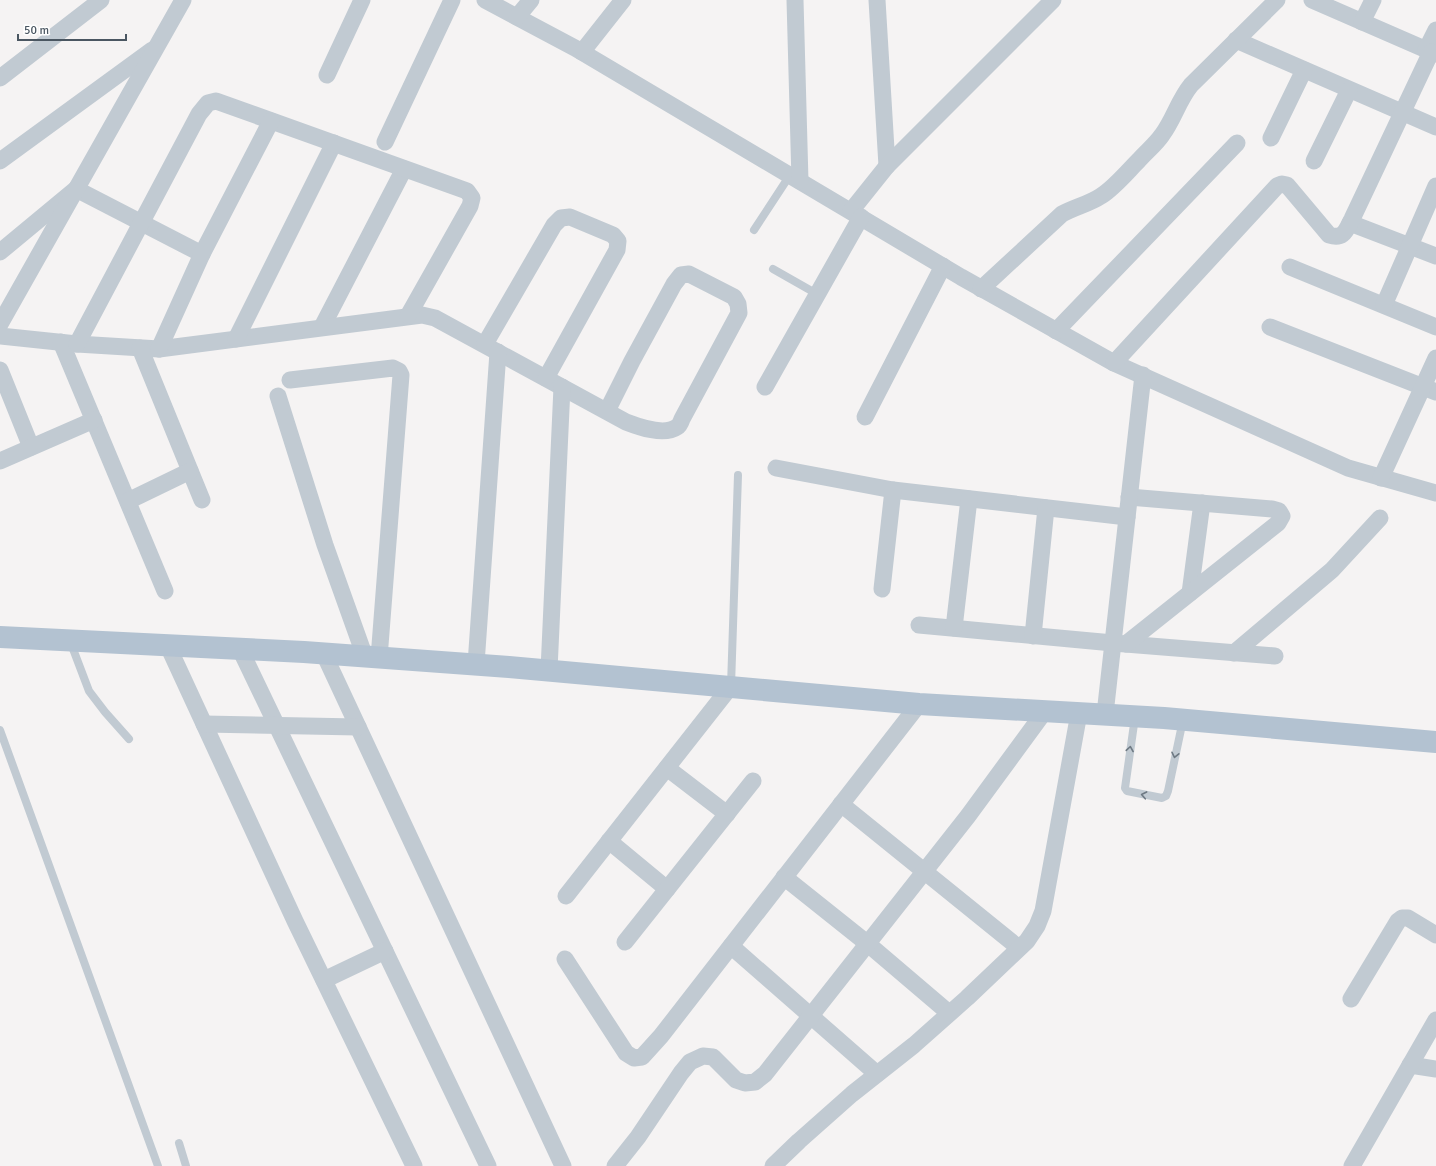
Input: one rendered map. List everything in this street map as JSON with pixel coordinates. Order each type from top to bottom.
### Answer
[{"type":"main road","points":[[0,637],[240,649],[476,664],[919,704],[1135,716],[1436,742]]},
{"type":"street","points":[[0,78],[101,0]]},
{"type":"street","points":[[0,324],[183,0]]},
{"type":"street","points":[[327,76],[362,0]]},
{"type":"street","points":[[385,142],[452,0]]},
{"type":"street","points":[[485,0],[582,52],[981,289],[1114,363],[1348,468],[1436,493]]},
{"type":"street","points":[[517,17],[531,0]]},
{"type":"street","points":[[582,52],[623,0]]},
{"type":"street","points":[[795,0],[795,178]]},
{"type":"street","points":[[877,0],[887,166]]},
{"type":"street","points":[[764,387],[816,294],[856,214],[887,166],[1053,0]]},
{"type":"street","points":[[981,289],[1062,214],[1102,196],[1123,176],[1161,137],[1182,96],[1191,85],[1277,0]]},
{"type":"street","points":[[1312,0],[1431,52]]},
{"type":"street","points":[[1362,22],[1373,0]]},
{"type":"street","points":[[1114,363],[1277,186],[1282,184],[1287,185],[1329,235],[1336,237],[1342,236],[1347,230],[1431,52],[1436,30]]},
{"type":"street","points":[[1236,40],[1436,127]]},
{"type":"street","points":[[2,157],[157,46]]},
{"type":"street","points":[[1271,138],[1304,70]]},
{"type":"street","points":[[1314,161],[1349,90]]},
{"type":"street","points":[[165,591],[94,420],[69,343],[141,223],[200,114],[208,103],[216,101],[467,191],[472,198],[470,206],[408,316]]},
{"type":"street","points":[[159,349],[202,254],[271,121]]},
{"type":"street","points":[[236,339],[334,143]]},
{"type":"street","points":[[1056,331],[1238,143]]},
{"type":"street","points":[[322,327],[404,169]]},
{"type":"street","points":[[1384,306],[1436,186]]},
{"type":"street","points":[[76,189],[202,254]]},
{"type":"street","points":[[0,252],[76,189]]},
{"type":"street","points":[[476,664],[491,348],[554,225],[561,218],[570,217],[613,235],[618,242],[617,250],[546,378]]},
{"type":"street","points":[[1350,223],[1436,256]]},
{"type":"street","points":[[866,417],[943,266]]},
{"type":"street","points":[[1290,267],[1436,327]]},
{"type":"street","points":[[0,336],[69,343],[159,349],[422,315],[435,318],[626,422],[646,430],[664,431],[677,427],[739,313],[738,304],[734,297],[688,274],[680,275],[667,296],[607,411]]},
{"type":"street","points":[[1270,327],[1429,389]]},
{"type":"street","points":[[140,348],[202,500]]},
{"type":"street","points":[[1381,478],[1429,389],[1436,358]]},
{"type":"street","points":[[290,380],[393,368],[399,370],[401,375],[372,657]]},
{"type":"street","points":[[0,370],[31,447]]},
{"type":"street","points":[[1105,714],[1119,644],[1127,517],[1143,375]]},
{"type":"street","points":[[549,670],[562,387]]},
{"type":"street","points":[[278,396],[325,546],[372,657]]},
{"type":"street","points":[[0,461],[94,420]]},
{"type":"street","points":[[776,468],[893,490],[1127,517]]},
{"type":"street","points":[[128,501],[190,471]]},
{"type":"street","points":[[882,589],[893,490]]},
{"type":"street","points":[[1119,644],[1190,593],[1278,523],[1282,516],[1279,511],[1272,509],[1129,497]]},
{"type":"street","points":[[954,628],[969,499]]},
{"type":"street","points":[[1190,593],[1202,503]]},
{"type":"street","points":[[1034,636],[1046,508]]},
{"type":"street","points":[[1234,653],[1332,570],[1380,518]]},
{"type":"street","points":[[919,625],[1119,644],[1275,656]]},
{"type":"street","points":[[168,646],[324,980],[414,1166]]},
{"type":"street","points":[[240,649],[488,1166]]},
{"type":"street","points":[[324,654],[563,1166]]},
{"type":"street","points":[[566,896],[731,686]]},
{"type":"street","points":[[565,960],[626,1053],[634,1058],[642,1057],[650,1049],[919,704]]},
{"type":"street","points":[[615,1166],[638,1137],[690,1062],[703,1056],[713,1058],[736,1080],[745,1083],[755,1082],[765,1074],[968,816],[1045,711]]},
{"type":"street","points":[[774,1166],[805,1136],[949,1013],[1019,948],[1037,926],[1043,911],[1079,713]]},
{"type":"street","points":[[204,724],[358,727]]},
{"type":"street","points":[[667,768],[727,814]]},
{"type":"street","points":[[625,942],[753,781]]},
{"type":"street","points":[[841,804],[1019,948]]},
{"type":"street","points":[[609,841],[667,889]]},
{"type":"street","points":[[784,877],[868,944],[949,1013]]},
{"type":"street","points":[[1351,999],[1398,921],[1402,918],[1408,918],[1436,935]]},
{"type":"street","points":[[730,946],[877,1074]]},
{"type":"street","points":[[324,980],[385,951]]},
{"type":"street","points":[[1354,1165],[1436,1020]]},
{"type":"street","points":[[1410,1065],[1436,1069]]},
{"type":"lane","points":[[754,230],[795,178]]},
{"type":"lane","points":[[773,269],[816,294]]},
{"type":"lane","points":[[731,686],[738,475]]},
{"type":"lane","points":[[70,640],[89,691],[129,739]]},
{"type":"lane","points":[[1135,716],[1125,788],[1127,791],[1162,798],[1166,796],[1168,791],[1183,720]]},
{"type":"lane","points":[[0,730],[158,1166]]},
{"type":"lane","points":[[179,1143],[186,1166]]}]
